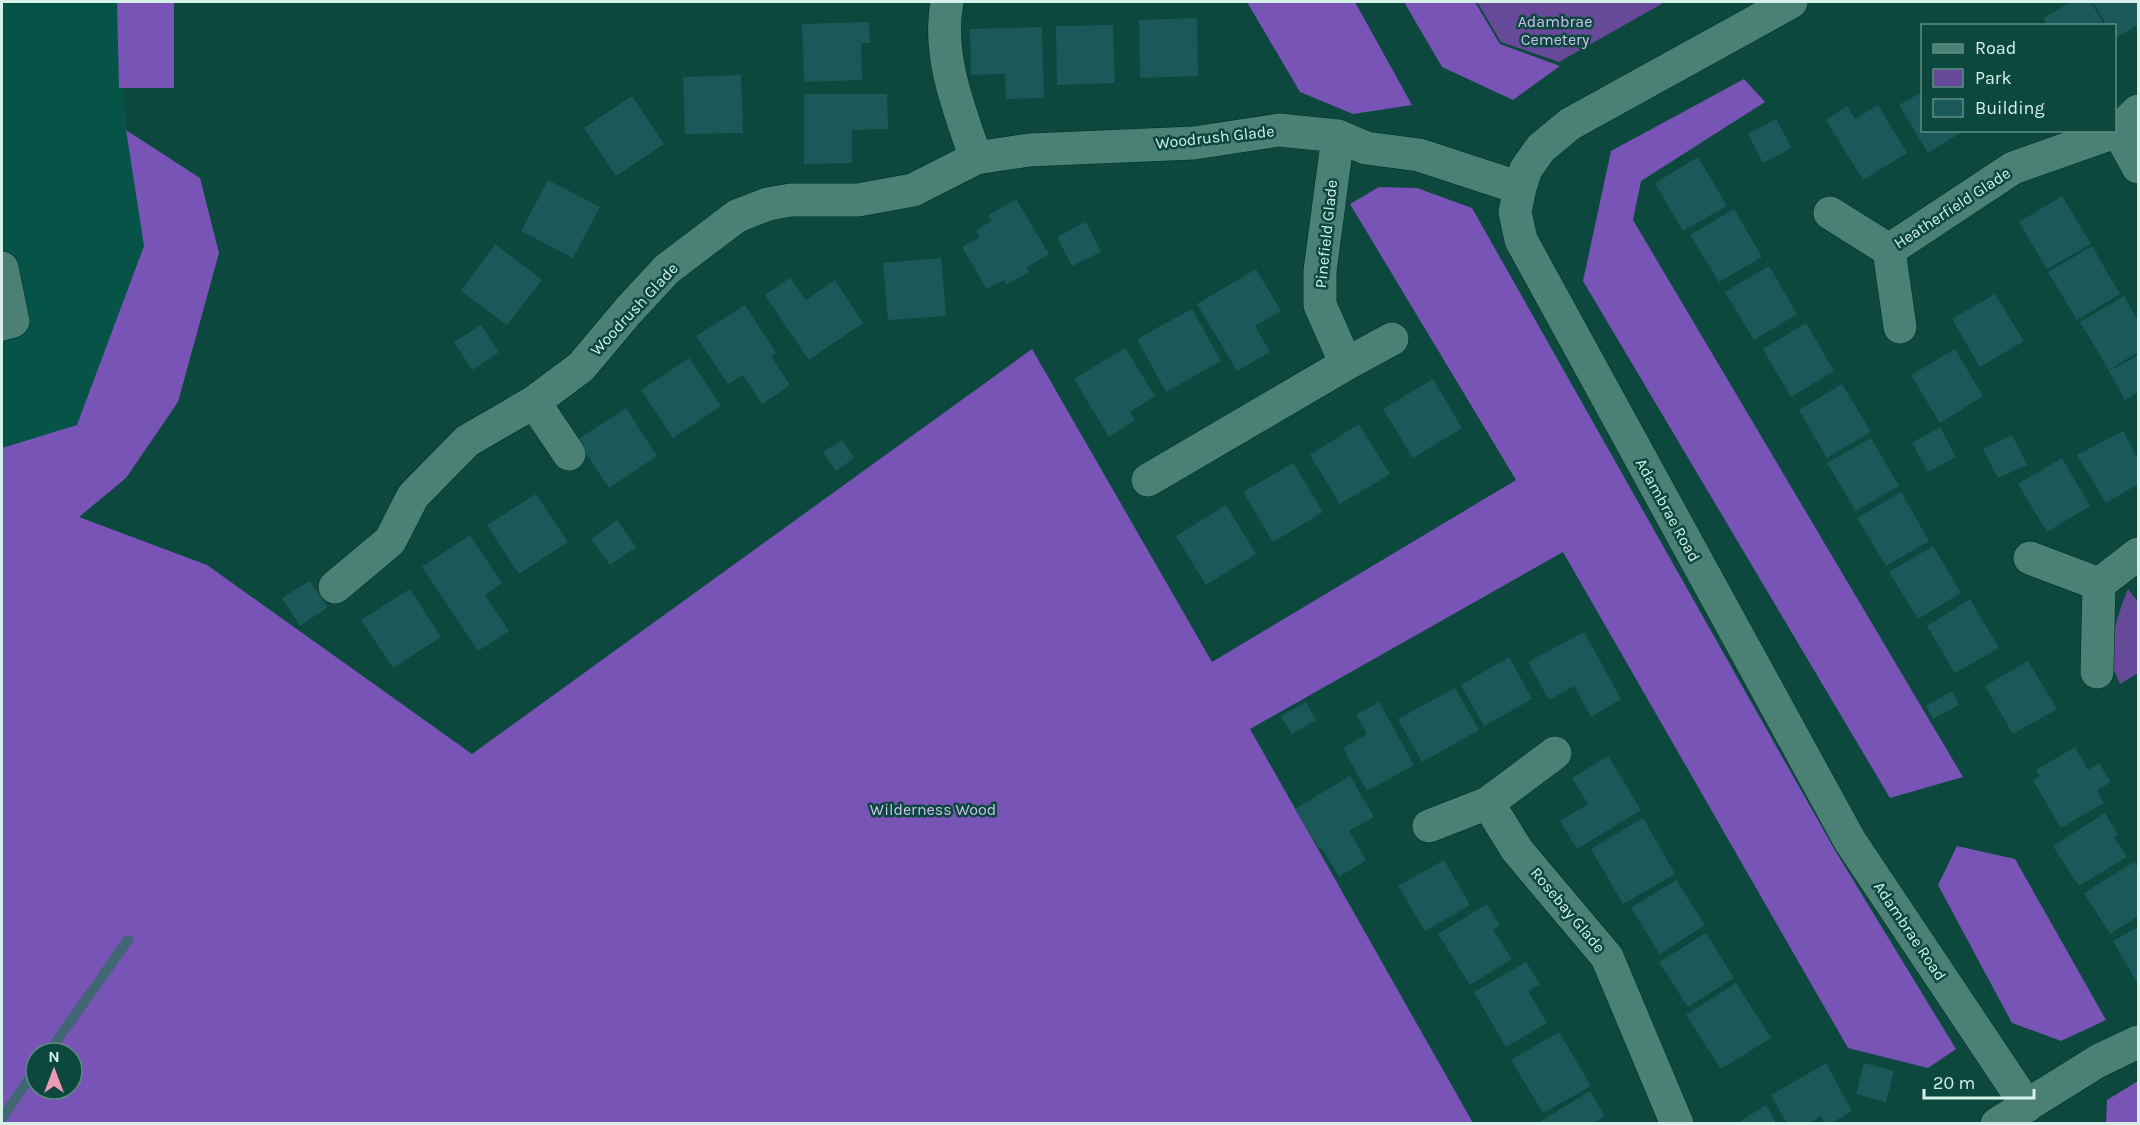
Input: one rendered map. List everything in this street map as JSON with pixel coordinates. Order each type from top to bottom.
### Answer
[{"type":"street","points":[[947,2],[945,39],[951,87],[976,158]]},
{"type":"street","name":"Adambrae Road","points":[[1784,3],[1570,124],[1541,148],[1526,169],[1520,188],[1515,212],[1521,240],[1850,842],[2027,1106]]},
{"type":"street","name":"Heatherfield Glade","points":[[2128,121],[2139,167]]},
{"type":"street","name":"Woodrush Glade","points":[[335,587],[390,541],[413,496],[467,441],[534,402],[581,367],[667,269],[737,216],[768,204],[791,200],[858,200],[914,190],[976,158],[1029,150],[1194,143],[1279,129],[1338,136],[1366,148],[1419,155],[1520,188]]},
{"type":"street","name":"Heatherfield Glade","points":[[1889,250],[2013,168],[2101,132]]},
{"type":"street","name":"Pinefield Glade","points":[[1338,136],[1328,195],[1320,271],[1320,305],[1346,364]]},
{"type":"street","name":"Heatherfield Glade","points":[[1830,213],[1889,250],[1900,327]]},
{"type":"street","points":[[2,268],[14,321],[2,324]]},
{"type":"street","points":[[1148,480],[1392,339]]},
{"type":"street","points":[[534,402],[569,454]]},
{"type":"street","points":[[2099,584],[2139,554]]},
{"type":"street","points":[[2030,558],[2099,584]]},
{"type":"street","points":[[2097,672],[2099,584]]},
{"type":"street","points":[[1429,826],[1488,803],[1556,753]]},
{"type":"street","name":"Rosebay Glade","points":[[1488,803],[1517,850],[1607,957],[1677,1124]]},
{"type":"street","points":[[1997,1124],[2098,1061],[2139,1041]]},
{"type":"shaded area","points":[[2,2],[118,2],[126,129],[144,246],[77,426],[2,448]]},
{"type":"green space","points":[[117,2],[174,2],[174,88],[119,88]]},
{"type":"green space","points":[[1247,2],[1355,2],[1412,105],[1353,114],[1300,92]]},
{"type":"green space","points":[[1404,2],[1475,2],[1500,44],[1560,66],[1513,100],[1442,67]]},
{"type":"green space","name":"Adambrae Cemetery","points":[[1477,2],[1665,2],[1559,62],[1501,42]]},
{"type":"green space","points":[[1744,79],[1765,102],[1641,181],[1633,220],[1963,777],[1890,798],[1583,281],[1611,151]]},
{"type":"green space","name":"Wilderness Wood","points":[[126,130],[200,178],[219,253],[178,402],[126,478],[79,517],[207,565],[472,754],[1032,349],[1212,662],[1516,480],[1350,204],[1379,187],[1417,188],[1472,208],[1836,852],[1956,1049],[1928,1068],[1848,1048],[1563,552],[1250,729],[1473,1123],[2,1123],[2,448],[77,425],[144,246]]},
{"type":"green space","points":[[2128,589],[2138,602],[2138,673],[2120,684],[2113,666],[2112,646],[2118,617]]},
{"type":"green space","points":[[1957,846],[2015,859],[2106,1020],[2061,1041],[2012,1023],[1938,885]]},
{"type":"green space","points":[[2138,1081],[2138,1123],[2106,1123],[2107,1100]]},
{"type":"building","points":[[2071,2],[2091,2],[2104,24],[2046,24],[2043,18]]},
{"type":"building","points":[[2093,2],[2138,2],[2138,25],[2116,38],[2116,24],[2106,24]]},
{"type":"building","points":[[1197,18],[1198,76],[1140,78],[1139,20]]},
{"type":"building","points":[[869,22],[870,43],[861,43],[862,80],[804,82],[802,24]]},
{"type":"building","points":[[1113,25],[1115,83],[1057,85],[1056,26]]},
{"type":"building","points":[[1042,27],[1044,98],[1006,99],[1005,74],[971,75],[970,29]]},
{"type":"building","points":[[741,75],[743,133],[685,134],[683,77]]},
{"type":"building","points":[[1921,93],[1921,132],[1962,132],[1928,153],[1899,105]]},
{"type":"building","points":[[804,94],[887,94],[888,129],[852,130],[852,163],[804,164]]},
{"type":"building","points":[[632,96],[664,144],[616,176],[584,128]]},
{"type":"building","points":[[1878,105],[1907,153],[1863,180],[1826,120],[1847,106],[1855,119]]},
{"type":"building","points":[[1776,119],[1792,148],[1763,163],[1748,134]]},
{"type":"building","points":[[1698,157],[1727,206],[1683,231],[1655,183]]},
{"type":"building","points":[[548,180],[600,207],[573,258],[521,231]]},
{"type":"building","points":[[2062,196],[2091,244],[2047,269],[2019,222]]},
{"type":"building","points":[[1016,199],[1049,254],[1026,268],[1029,272],[1006,285],[1004,280],[987,289],[962,247],[980,237],[976,230],[992,221],[989,215]]},
{"type":"building","points":[[1734,209],[1762,257],[1719,282],[1690,235]]},
{"type":"building","points":[[1086,222],[1101,252],[1072,266],[1057,237]]},
{"type":"building","points":[[495,244],[542,280],[507,325],[461,291]]},
{"type":"building","points":[[2092,246],[2120,294],[2077,320],[2048,272]]},
{"type":"building","points":[[941,258],[946,316],[888,320],[883,263]]},
{"type":"building","points":[[1769,266],[1797,314],[1754,340],[1725,292]]},
{"type":"building","points":[[1256,269],[1281,311],[1255,326],[1270,352],[1237,371],[1197,304]]},
{"type":"building","points":[[790,278],[806,300],[835,280],[863,323],[809,360],[765,295]]},
{"type":"building","points":[[1995,294],[2024,341],[1980,367],[1952,319]]},
{"type":"building","points":[[2124,296],[2138,321],[2138,352],[2109,370],[2080,322]]},
{"type":"building","points":[[745,305],[776,353],[771,356],[790,385],[762,404],[743,375],[728,384],[696,336]]},
{"type":"building","points":[[1192,309],[1221,361],[1166,392],[1137,339]]},
{"type":"building","points":[[1806,323],[1834,371],[1791,397],[1763,349]]},
{"type":"building","points":[[481,325],[499,352],[472,370],[454,342]]},
{"type":"building","points":[[1125,348],[1155,396],[1130,412],[1135,420],[1109,437],[1074,379]]},
{"type":"building","points":[[1955,349],[1983,396],[1940,423],[1911,375]]},
{"type":"building","points":[[2137,356],[2138,392],[2125,400],[2109,371]]},
{"type":"building","points":[[689,358],[721,406],[673,438],[641,390]]},
{"type":"building","points":[[1433,379],[1462,428],[1413,458],[1383,409]]},
{"type":"building","points":[[1842,384],[1871,432],[1827,458],[1799,410]]},
{"type":"building","points":[[626,408],[657,456],[609,488],[577,440]]},
{"type":"building","points":[[1359,424],[1390,474],[1340,504],[1310,455]]},
{"type":"building","points":[[1940,427],[1956,457],[1928,472],[1912,443]]},
{"type":"building","points":[[2123,431],[2138,459],[2138,484],[2106,503],[2077,455]]},
{"type":"building","points":[[2012,435],[2027,465],[1998,478],[1983,449]]},
{"type":"building","points":[[1871,438],[1899,486],[1856,511],[1827,463]]},
{"type":"building","points":[[842,440],[854,458],[836,471],[823,452]]},
{"type":"building","points":[[2062,458],[2090,506],[2047,532],[2018,484]]},
{"type":"building","points":[[1293,463],[1323,512],[1273,542],[1243,492]]},
{"type":"building","points":[[1901,492],[1929,541],[1886,566],[1857,518]]},
{"type":"building","points":[[536,494],[568,542],[519,574],[487,525]]},
{"type":"building","points":[[1226,505],[1256,554],[1206,585],[1176,536]]},
{"type":"building","points":[[617,520],[636,547],[610,565],[591,539]]},
{"type":"building","points":[[470,535],[502,583],[485,595],[509,631],[478,651],[422,567]]},
{"type":"building","points":[[1933,546],[1961,593],[1918,619],[1889,572]]},
{"type":"building","points":[[310,581],[328,607],[300,626],[282,598]]},
{"type":"building","points":[[410,589],[441,637],[393,668],[361,620]]},
{"type":"building","points":[[1970,599],[1999,648],[1955,673],[1927,626]]},
{"type":"building","points":[[1584,632],[1621,699],[1591,717],[1574,686],[1549,700],[1528,662]]},
{"type":"building","points":[[1509,657],[1532,699],[1484,726],[1461,685]]},
{"type":"building","points":[[2028,661],[2057,709],[2013,734],[1985,686]]},
{"type":"building","points":[[1455,688],[1479,730],[1422,762],[1398,719]]},
{"type":"building","points":[[1952,691],[1959,705],[1933,719],[1926,706]]},
{"type":"building","points":[[1306,702],[1316,720],[1292,734],[1281,716]]},
{"type":"building","points":[[1379,702],[1414,765],[1367,791],[1343,748],[1367,734],[1356,715]]},
{"type":"building","points":[[2075,747],[2088,770],[2099,763],[2111,782],[2097,790],[2104,803],[2061,828],[2033,780],[2040,776],[2036,770]]},
{"type":"building","points":[[1608,756],[1641,810],[1577,849],[1560,821],[1588,804],[1572,778]]},
{"type":"building","points":[[1350,776],[1374,817],[1349,831],[1366,860],[1339,877],[1295,809]]},
{"type":"building","points":[[2105,813],[2118,835],[2114,837],[2127,857],[2079,886],[2053,846]]},
{"type":"building","points":[[1643,818],[1675,874],[1623,904],[1591,849]]},
{"type":"building","points":[[1444,860],[1470,905],[1425,931],[1398,886]]},
{"type":"building","points":[[2134,862],[2138,868],[2138,916],[2110,934],[2084,893]]},
{"type":"building","points":[[1676,880],[1705,925],[1660,954],[1631,908]]},
{"type":"building","points":[[1487,904],[1500,925],[1493,930],[1512,959],[1470,985],[1438,934]]},
{"type":"building","points":[[2138,927],[2138,980],[2136,981],[2113,941]]},
{"type":"building","points":[[1706,933],[1734,978],[1688,1007],[1659,962]]},
{"type":"building","points":[[1526,962],[1540,984],[1528,991],[1547,1023],[1506,1047],[1474,992]]},
{"type":"building","points":[[1736,983],[1771,1038],[1721,1069],[1686,1015]]},
{"type":"building","points":[[1559,1032],[1591,1086],[1543,1113],[1511,1060]]},
{"type":"building","points":[[1826,1063],[1852,1111],[1830,1124],[1825,1124],[1821,1116],[1807,1124],[1787,1124],[1771,1095]]},
{"type":"building","points":[[1864,1063],[1894,1071],[1886,1102],[1856,1094]]},
{"type":"building","points":[[1590,1091],[1605,1116],[1592,1124],[1536,1124]]},
{"type":"building","points":[[1766,1105],[1777,1124],[1736,1124]]},
{"type":"waterway","points":[[56,1041],[128,940]]},
{"type":"waterway","points":[[2,1118],[24,1086]]}]
